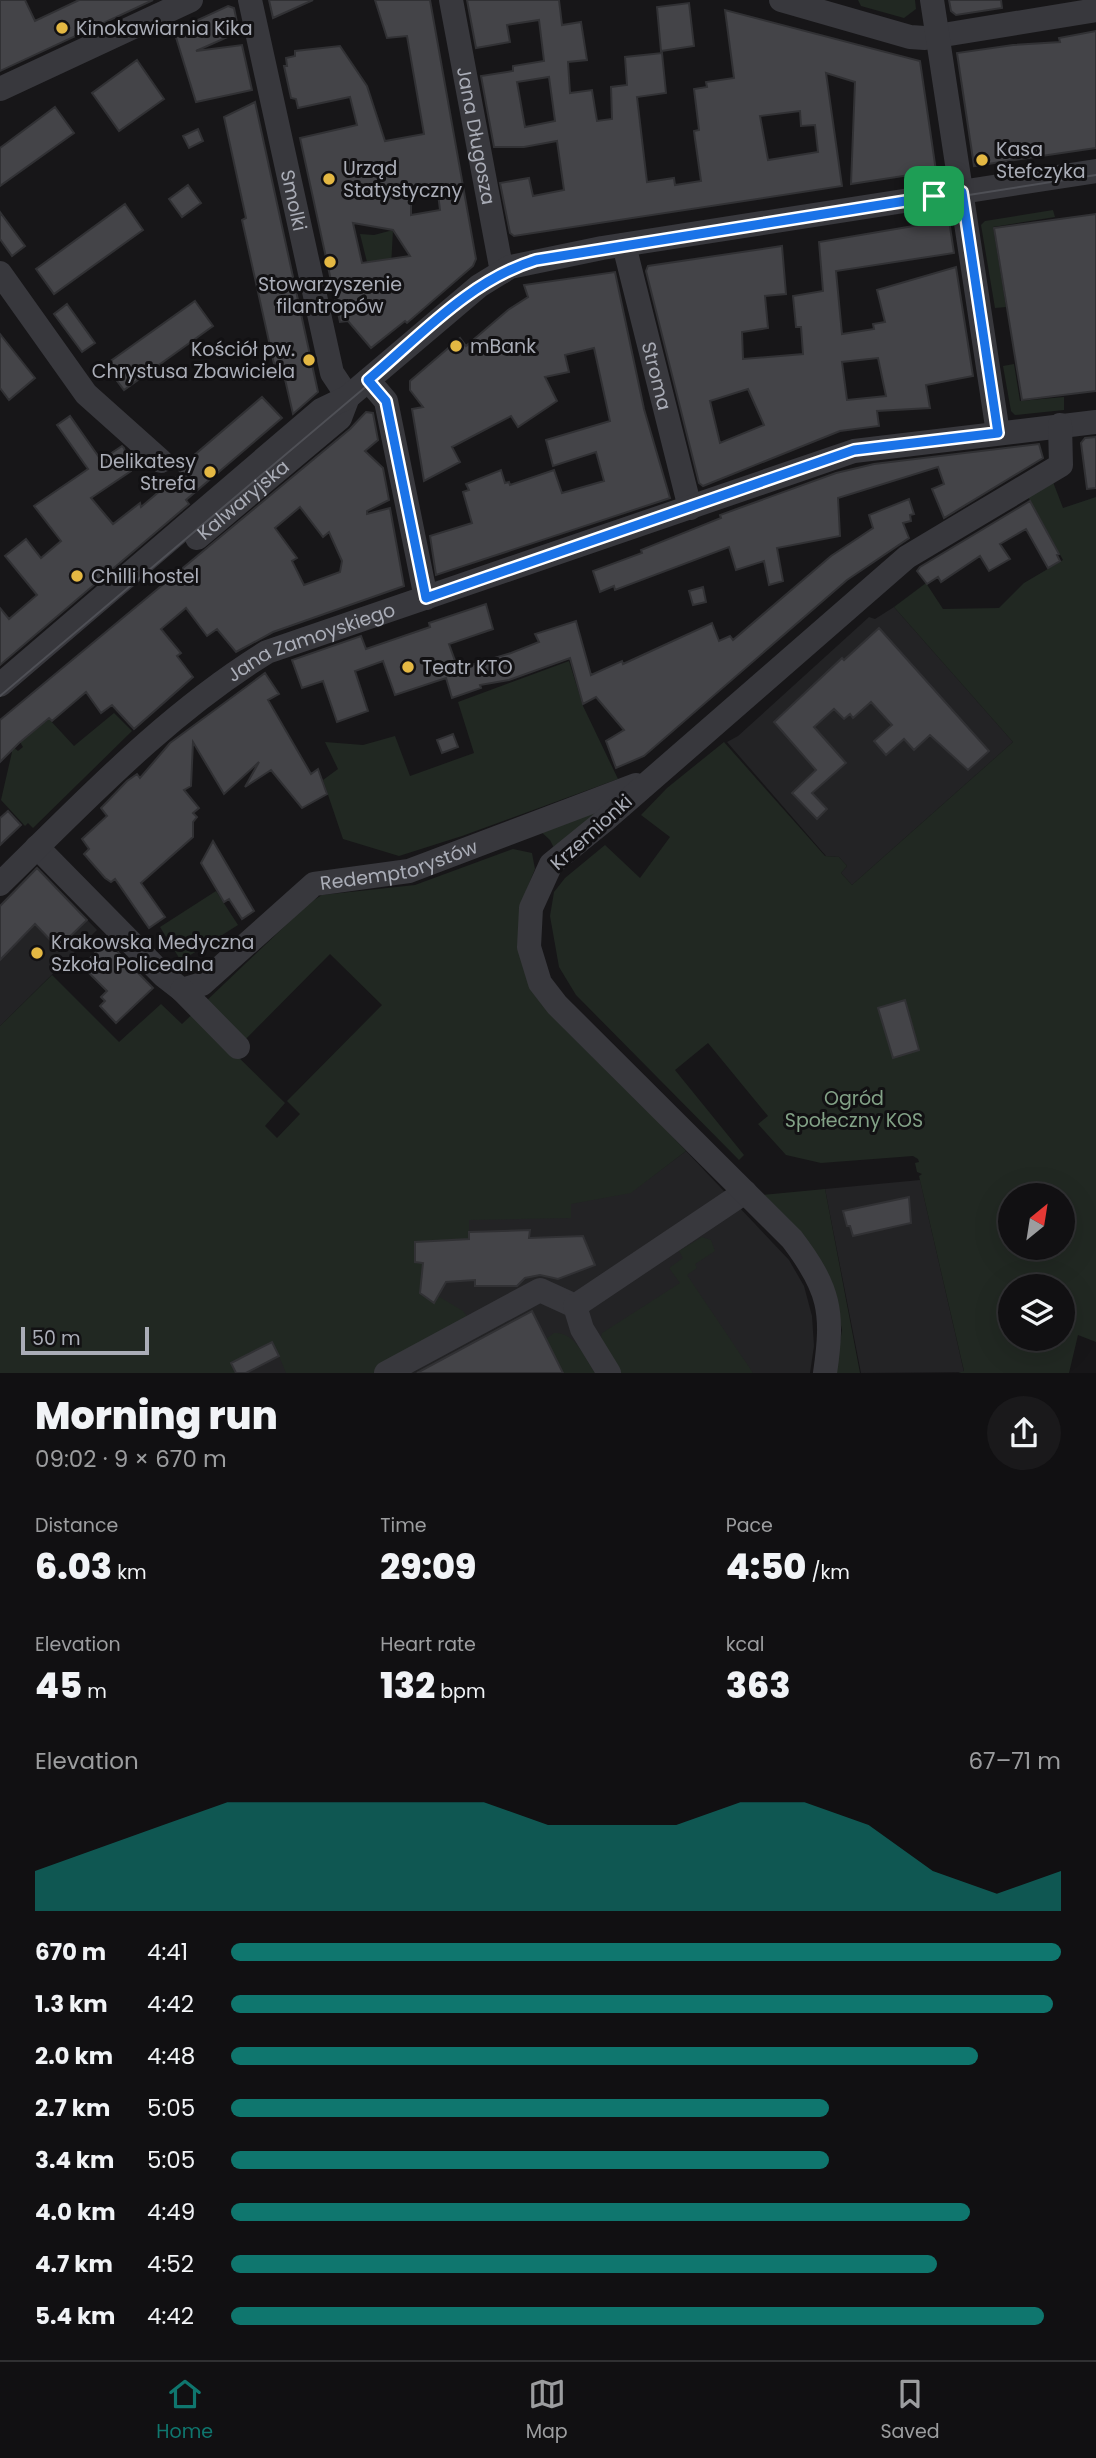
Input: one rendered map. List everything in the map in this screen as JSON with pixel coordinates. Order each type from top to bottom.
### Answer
[{"type":"street","points":[[0,89],[191,0]]},
{"type":"street","name":"Smolki","points":[[250,0],[332,373],[348,397]]},
{"type":"street","name":"Jana Długosza","points":[[451,0],[502,272]]},
{"type":"street","points":[[781,0],[911,37],[937,37],[1096,10]]},
{"type":"street","points":[[932,0],[998,433]]},
{"type":"street","name":"Kalwaryjska","points":[[0,685],[321,410],[348,397],[479,286],[502,272],[536,260],[624,245],[1096,171]]},
{"type":"street","name":"Stroma","points":[[624,245],[690,508]]},
{"type":"street","points":[[0,272],[86,394],[161,461]]},
{"type":"street","points":[[368,380],[386,401],[426,598]]},
{"type":"street","name":"Kalwaryjska","points":[[0,705],[340,418],[348,397]]},
{"type":"street","name":"Jana Zamoyskiego","points":[[0,884],[150,737],[226,677],[267,652],[854,450],[1096,422]]},
{"type":"street","name":"Krzemionki","points":[[825,1373],[831,1323],[822,1287],[792,1239],[557,1005],[540,983],[528,947],[531,908],[551,864],[907,557],[1061,465],[1060,425]]},
{"type":"street","name":"Redemptorystów","points":[[183,990],[202,985],[314,884],[410,871],[518,832],[650,779]]},
{"type":"street","points":[[518,832],[532,836],[551,864]]},
{"type":"street","points":[[37,847],[238,1047]]},
{"type":"street","points":[[575,1306],[745,1192]]},
{"type":"street","points":[[386,1373],[540,1290],[575,1306],[582,1329],[609,1373]]},
{"type":"shaded area","points":[[894,607],[1013,742],[852,885],[841,873],[847,866],[839,857],[826,856],[727,742],[738,736],[869,617],[875,619]]},
{"type":"shaded area","name":"Krakowska Medyczna Szkoła Policealna","points":[[36,867],[97,930],[0,1026],[0,906]]},
{"type":"shaded area","points":[[686,1151],[789,1260],[804,1286],[812,1316],[814,1346],[810,1373],[202,1373],[352,1238],[639,1186]]},
{"type":"shaded area","points":[[920,1180],[964,1372],[861,1373],[825,1189]]},
{"type":"green space","points":[[858,0],[915,0],[916,9],[904,18],[861,6]]},
{"type":"green space","points":[[1053,210],[1055,217],[993,227],[1006,307],[995,308],[981,225],[985,221]]},
{"type":"green space","points":[[393,230],[391,267],[369,270],[360,234],[374,235]]},
{"type":"green space","points":[[1014,364],[1020,401],[1064,397],[1064,410],[1015,415],[1011,411],[1003,366]]},
{"type":"green space","name":"Ogród Społeczny KOS","points":[[1053,482],[1063,508],[1096,497],[1096,1342],[1078,1335],[1075,1348],[1075,1274],[998,1274],[998,1351],[1074,1351],[1069,1373],[958,1373],[964,1371],[919,1176],[922,1174],[917,1172],[915,1163],[919,1162],[918,1159],[913,1156],[821,1163],[786,1155],[758,1124],[768,1116],[708,1043],[675,1070],[744,1155],[739,1160],[576,995],[559,967],[550,916],[554,892],[565,878],[605,845],[640,878],[670,837],[641,815],[667,788],[724,742],[825,856],[839,857],[847,866],[841,873],[852,885],[1013,742],[894,607],[926,583],[943,609],[999,608],[1024,583],[1063,560],[1028,497]]},
{"type":"green space","points":[[569,661],[583,706],[618,779],[399,856],[343,839],[323,780],[338,769],[325,742],[363,745],[395,736],[410,776],[474,753],[458,702]]},
{"type":"green space","points":[[114,713],[132,731],[33,828],[28,823],[25,826],[1,800],[12,752],[8,747],[11,745],[18,751],[23,747],[20,742],[49,719],[74,746]]},
{"type":"green space","points":[[612,802],[556,852],[550,840],[538,829]]},
{"type":"green space","points":[[513,849],[532,853],[535,869],[526,891],[534,988],[686,1151],[631,1193],[571,1204],[571,1218],[469,1220],[469,1239],[415,1242],[415,1262],[423,1263],[420,1293],[434,1302],[438,1296],[463,1311],[472,1323],[377,1373],[286,1373],[279,1356],[231,1363],[236,1373],[0,1373],[0,1026],[52,975],[119,1042],[161,1004],[182,1024],[309,903],[322,895],[415,885]],"holes":[[[330,954],[382,1005],[287,1101],[300,1114],[277,1138],[265,1126],[285,1103],[233,1052]]]},
{"type":"green space","points":[[216,891],[238,925],[181,961],[160,927]]},
{"type":"green space","points":[[825,1189],[860,1373],[835,1373],[842,1330],[833,1286],[761,1195]]},
{"type":"green space","points":[[702,1237],[711,1240],[715,1251],[695,1264],[697,1268],[687,1275],[753,1373],[618,1373],[601,1337],[602,1333],[680,1283],[669,1268],[683,1258],[679,1251]]},
{"type":"green space","points":[[554,1333],[568,1336],[574,1341],[595,1373],[563,1373],[546,1339]]},
{"type":"building","points":[[0,0],[25,0],[35,21],[79,0],[153,0],[0,71]]},
{"type":"building","points":[[269,0],[313,0],[273,18]]},
{"type":"building","points":[[375,0],[430,0],[476,259],[473,266],[407,323],[405,321],[371,348],[348,321],[340,322],[300,138],[357,125],[350,97],[298,108],[296,99],[291,98],[284,66],[287,66],[286,58],[295,56],[295,51],[340,46],[367,86],[385,141],[424,134],[407,36],[387,38]],"holes":[[[411,186],[437,186],[440,210],[411,215]],[[353,223],[393,230],[410,256],[362,263]]]},
{"type":"building","points":[[467,0],[559,0],[562,25],[581,22],[587,60],[568,62],[570,93],[592,90],[597,121],[612,119],[611,87],[627,85],[625,57],[662,53],[666,93],[637,97],[647,182],[674,178],[675,185],[701,181],[694,131],[699,130],[694,89],[707,87],[706,82],[734,78],[725,10],[920,61],[936,171],[851,184],[855,82],[826,73],[842,186],[514,236],[510,233],[500,183],[529,178],[533,196],[564,190],[557,141],[524,147],[494,147],[481,76],[513,71],[513,66],[544,61],[539,20],[507,25],[510,42],[476,48]],"holes":[[[549,77],[555,121],[525,127],[517,82]],[[800,111],[801,126],[815,125],[818,152],[768,160],[760,116]]]},
{"type":"building","points":[[949,0],[1001,0],[1002,8],[956,15],[951,11]]},
{"type":"building","points":[[689,3],[694,46],[661,51],[657,7]]},
{"type":"building","points":[[228,6],[234,8],[239,32],[196,51],[242,45],[252,90],[196,102],[174,31]]},
{"type":"building","points":[[1096,31],[1096,148],[974,166],[957,53],[1060,42],[1059,38]]},
{"type":"building","points":[[137,60],[164,99],[119,131],[92,93]]},
{"type":"building","points":[[255,102],[318,392],[293,414],[281,362],[274,364],[242,220],[246,218],[224,117]]},
{"type":"building","points":[[55,107],[74,133],[0,186],[0,148]]},
{"type":"building","points":[[198,129],[203,141],[189,148],[183,136]]},
{"type":"building","points":[[188,185],[201,203],[182,217],[169,199]]},
{"type":"building","points":[[125,204],[143,230],[54,294],[36,269]]},
{"type":"building","points":[[0,212],[25,246],[12,256],[0,239]]},
{"type":"building","points":[[1096,214],[1096,391],[1022,400],[994,228]]},
{"type":"building","points":[[949,220],[954,253],[836,271],[842,334],[874,329],[873,324],[885,322],[877,290],[956,267],[973,376],[926,385],[930,408],[877,411],[879,426],[840,431],[703,486],[699,483],[646,271],[648,266],[782,246],[786,294],[765,296],[768,328],[742,332],[743,359],[803,354],[801,327],[796,327],[793,296],[823,291],[819,242]],"holes":[[[878,358],[886,396],[847,400],[842,362]],[[748,389],[764,425],[720,443],[710,401]]]},
{"type":"building","points":[[615,272],[644,409],[670,498],[436,575],[430,536],[472,523],[463,492],[469,490],[466,484],[501,470],[505,483],[509,482],[510,485],[554,470],[562,493],[604,481],[596,452],[553,466],[546,440],[610,421],[594,348],[565,355],[569,372],[545,377],[557,401],[518,427],[511,416],[452,447],[460,462],[424,481],[412,409],[423,407],[410,390],[410,381],[460,338],[466,346],[508,310],[528,297],[524,285]]},
{"type":"building","points":[[195,301],[213,326],[124,390],[105,365]]},
{"type":"building","points":[[67,304],[95,343],[82,352],[54,314]]},
{"type":"building","points":[[0,334],[35,378],[9,400],[0,388]]},
{"type":"building","points":[[262,397],[282,418],[186,500],[189,504],[0,665],[0,608],[9,619],[37,595],[5,556],[26,539],[41,558],[61,541],[34,506],[88,469],[57,425],[70,416],[101,460],[122,446],[124,448],[131,471],[91,498],[113,524],[140,503],[141,507],[181,473],[178,469]]},
{"type":"building","points":[[366,412],[373,413],[378,440],[365,451],[383,468],[389,500],[367,511],[367,514],[390,508],[404,586],[273,632],[236,652],[217,629],[207,636],[186,608],[161,629],[181,653],[177,656],[193,677],[134,729],[112,705],[101,713],[86,692],[52,721],[49,718],[0,762],[0,720],[350,429]],"holes":[[[300,507],[323,537],[329,532],[342,561],[340,572],[304,585],[292,561],[297,558],[275,528]]]},
{"type":"building","points":[[1096,437],[1096,488],[1087,489],[1081,443],[1085,438]]},
{"type":"building","points":[[1039,444],[1043,458],[944,518],[932,489],[944,484],[938,467],[838,498],[840,536],[777,548],[783,581],[769,585],[764,561],[736,570],[729,547],[615,590],[614,586],[600,592],[593,571],[642,553],[641,550],[721,518],[720,515],[836,473],[874,464]]},
{"type":"building","points":[[909,499],[914,514],[910,515],[911,521],[903,523],[909,538],[847,580],[644,756],[616,768],[606,741],[624,730],[596,697],[583,704],[570,658],[509,680],[480,685],[481,688],[452,698],[446,678],[395,695],[383,661],[355,671],[368,711],[337,722],[323,681],[302,688],[292,660],[361,636],[366,649],[430,627],[429,623],[486,604],[493,629],[449,644],[458,669],[539,642],[535,634],[576,621],[591,675],[622,661],[623,664],[712,623],[719,641],[730,636],[733,640],[831,556],[873,528],[869,515]]},
{"type":"building","points":[[1030,501],[1059,554],[1057,555],[1060,561],[1048,568],[1026,529],[1000,544],[1010,559],[989,571],[980,556],[941,582],[938,577],[927,584],[917,571],[920,567]]},
{"type":"building","points":[[703,587],[706,602],[693,605],[689,591]]},
{"type":"building","points":[[879,628],[989,751],[968,770],[930,735],[914,750],[904,739],[886,755],[874,741],[892,725],[871,702],[853,718],[850,714],[844,719],[834,709],[814,727],[846,763],[812,793],[827,809],[817,819],[792,793],[816,770],[774,722],[842,658],[844,660]]},
{"type":"building","points":[[265,673],[279,694],[268,700],[311,774],[318,769],[327,794],[302,808],[271,770],[245,787],[259,762],[224,794],[193,742],[191,786],[184,790],[199,808],[193,813],[197,817],[193,822],[193,837],[141,883],[165,917],[149,928],[115,879],[111,882],[105,878],[84,854],[89,849],[82,839],[107,816],[101,808],[127,781],[137,774],[140,778],[170,743]]},
{"type":"building","points":[[453,734],[458,747],[442,753],[437,740]]},
{"type":"building","points":[[8,811],[21,825],[0,845],[0,818]]},
{"type":"building","points":[[213,841],[254,911],[242,919],[229,899],[224,902],[201,863]]},
{"type":"building","points":[[37,868],[87,920],[58,948],[35,924],[0,960],[0,906]]},
{"type":"building","points":[[107,941],[153,988],[116,1023],[100,1006],[105,1001],[101,997],[107,991],[82,966]]},
{"type":"building","points":[[905,1000],[919,1050],[893,1058],[878,1008]]},
{"type":"building","points":[[909,1197],[911,1223],[853,1236],[850,1226],[847,1226],[843,1211]]},
{"type":"building","points":[[530,1230],[529,1238],[583,1236],[595,1265],[558,1279],[540,1275],[525,1278],[517,1286],[475,1286],[475,1280],[446,1282],[434,1303],[420,1293],[423,1263],[415,1262],[415,1242],[469,1239],[469,1232]]},
{"type":"building","points":[[532,1311],[563,1373],[417,1373]]},
{"type":"building","points":[[272,1342],[279,1356],[246,1373],[236,1373],[231,1363]]},
{"type":"tram line","points":[[0,696],[479,291],[511,271],[550,261],[1096,175]]},
{"type":"place","name":"Kinokawiarnia Kika","points":[[62,28]]},
{"type":"place","name":"Kasa Stefczyka","points":[[982,160]]},
{"type":"place","name":"Urząd Statystyczny","points":[[329,179]]},
{"type":"place","name":"Stowarzyszenie filantropów","points":[[330,262]]},
{"type":"place","name":"mBank","points":[[456,346]]},
{"type":"place","name":"Kościół pw. Chrystusa Zbawiciela","points":[[309,360]]},
{"type":"place","name":"Delikatesy Strefa","points":[[210,472]]},
{"type":"place","name":"Chilli hostel","points":[[77,576]]},
{"type":"place","name":"Teatr KTO","points":[[408,667]]},
{"type":"place","name":"Krakowska Medyczna Szkoła Policealna","points":[[37,953]]},
{"type":"route","points":[[962,192],[998,433],[854,450],[426,598],[386,401],[368,380],[479,286],[510,267],[536,260],[934,196],[962,192]]}]
